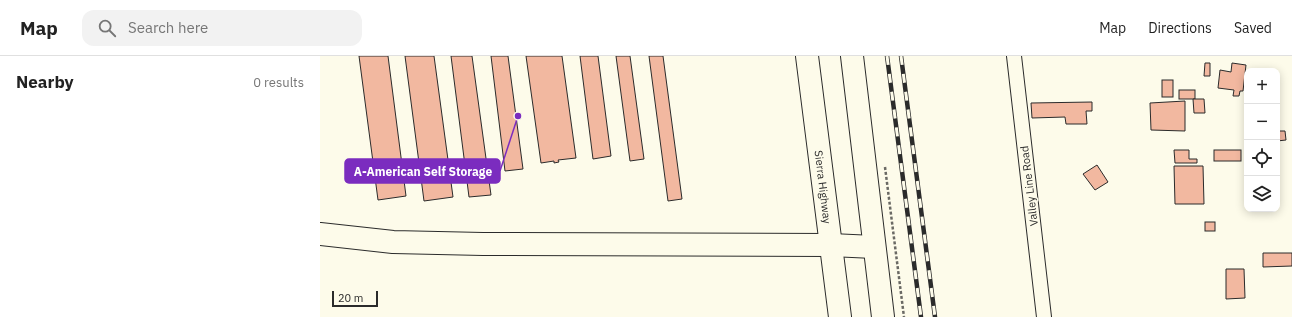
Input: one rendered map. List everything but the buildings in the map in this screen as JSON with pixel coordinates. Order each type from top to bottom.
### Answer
[{"type":"main road","name":"Sierra Highway","points":[[807,56],[840,317]]},
{"type":"main road","points":[[852,56],[883,317]]},
{"type":"main road","points":[[320,234],[392,242],[483,244],[831,245],[874,247]]},
{"type":"street","name":"Valley Line Road","points":[[1014,56],[1044,317]]},
{"type":"path","points":[[885,166],[904,317]]},
{"type":"railway","points":[[887,56],[921,317]]},
{"type":"railway","points":[[901,56],[935,317]]},
{"type":"place","name":"A-American Self Storage","points":[[518,116]]}]
